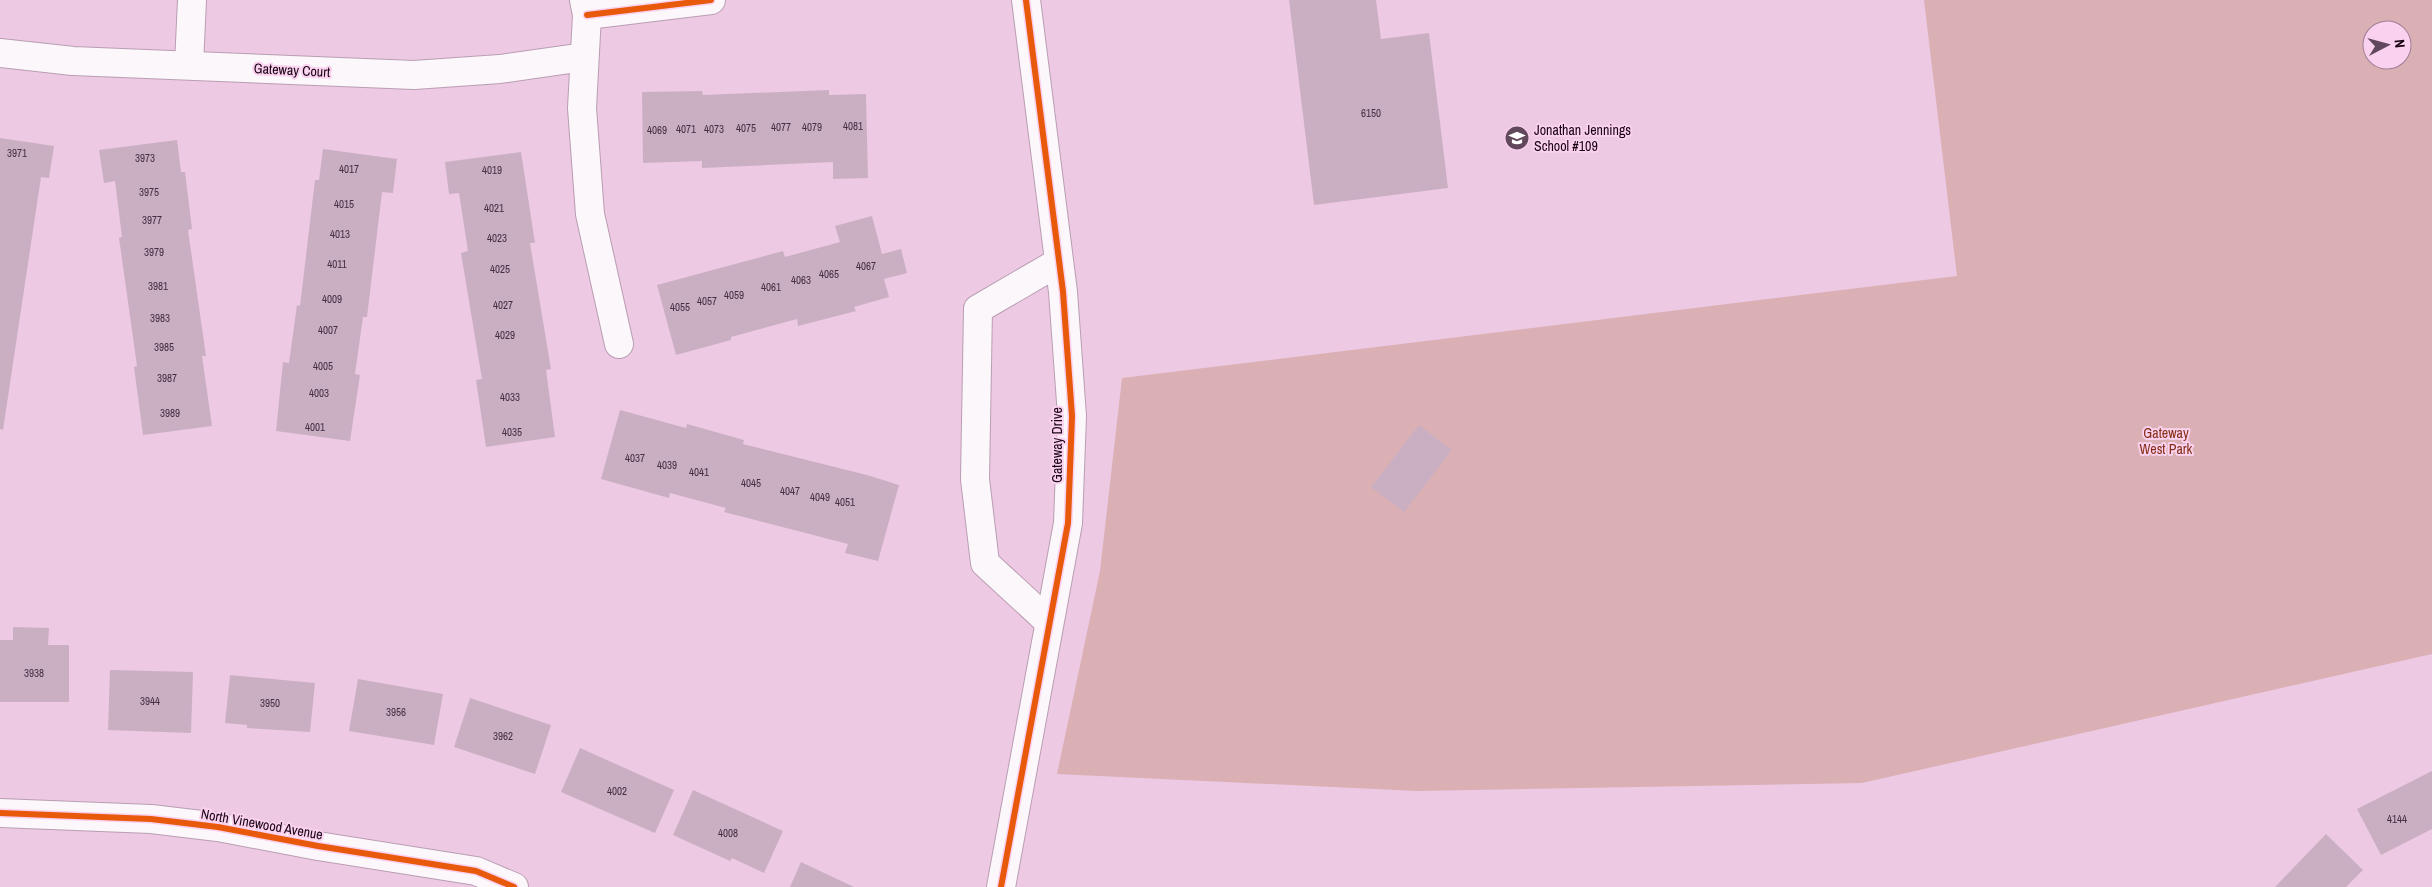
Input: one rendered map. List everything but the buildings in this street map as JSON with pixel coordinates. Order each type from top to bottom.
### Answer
[{"type":"street","points":[[189,65],[192,0]]},
{"type":"street","points":[[619,344],[590,214],[582,108],[585,8],[711,0]]},
{"type":"street","name":"Gateway Drive","points":[[1001,887],[1068,522],[1072,416],[1070,363],[1059,262],[1026,0]]},
{"type":"street","name":"Gateway Court","points":[[0,53],[73,61],[414,75],[500,69],[584,57]]},
{"type":"street","points":[[1049,622],[985,563],[975,479],[978,309],[1059,262]]},
{"type":"street","name":"North Vinewood Avenue","points":[[0,813],[151,819],[218,827],[318,846],[476,871],[514,887]]},
{"type":"green space","name":"Gateway West Park","points":[[1924,0],[2432,0],[2432,654],[1862,783],[1417,791],[1057,774],[1100,571],[1122,378],[1957,276]]},
{"type":"cycle path","points":[[587,15],[711,0]]},
{"type":"cycle path","points":[[1001,887],[1068,523],[1072,416],[1063,292],[1026,0]]},
{"type":"cycle path","points":[[0,813],[151,819],[218,827],[318,846],[476,871],[514,887]]},
{"type":"place","name":"Jonathan Jennings School #109","points":[[1517,138]]}]
